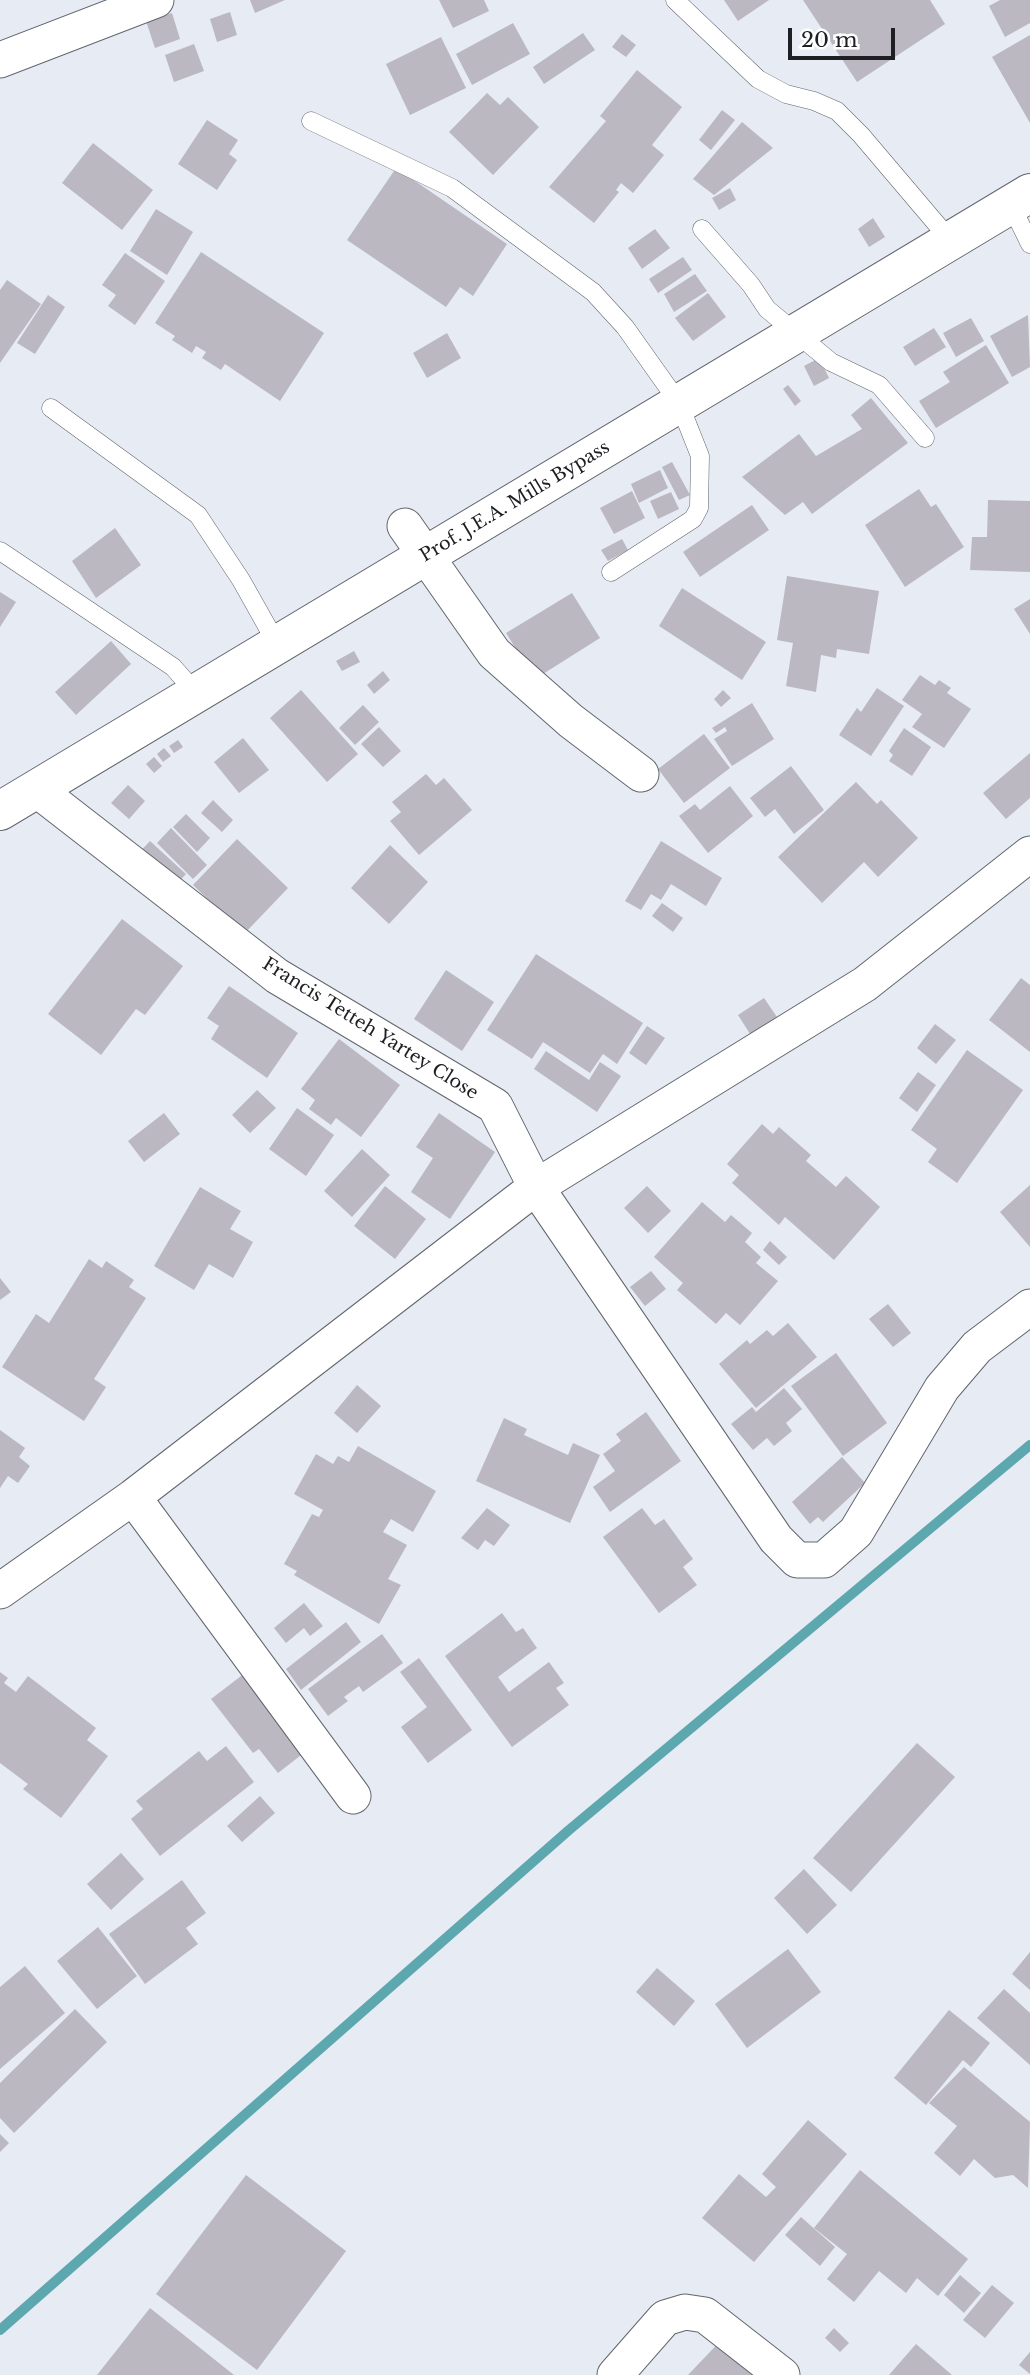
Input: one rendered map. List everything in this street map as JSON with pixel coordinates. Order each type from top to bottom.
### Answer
[{"type":"street","points":[[0,60],[156,0]]},
{"type":"street","name":"Prof. J.E.A. Mills Bypass","points":[[10,803],[277,644],[415,540],[679,403],[797,335],[1020,199]]},
{"type":"street","points":[[415,540],[494,653],[571,721],[641,774]]},
{"type":"street","name":"Francis Tetteh Yartey Close","points":[[10,803],[277,976],[495,1106],[536,1187],[776,1539],[797,1560],[824,1560],[856,1532],[942,1388],[977,1347],[1030,1307]]},
{"type":"street","points":[[0,1591],[134,1497],[536,1187],[865,984],[1030,854]]},
{"type":"street","points":[[134,1497],[353,1796]]},
{"type":"street","points":[[615,2375],[665,2318],[685,2312],[705,2315],[782,2375]]},
{"type":"lane","points":[[675,0],[758,79],[786,94],[814,101],[837,111],[861,135],[951,241]]},
{"type":"lane","points":[[311,121],[452,188],[593,292],[625,327],[679,403],[700,456],[699,508],[693,519],[611,572]]},
{"type":"lane","points":[[1020,199],[1030,244]]},
{"type":"lane","points":[[702,229],[751,285],[767,309],[831,362],[879,385],[925,438]]},
{"type":"lane","points":[[51,408],[198,515],[241,580],[277,644]]},
{"type":"lane","points":[[0,551],[173,667],[196,693]]},
{"type":"building","points":[[250,0],[285,0],[255,13]]},
{"type":"building","points":[[439,0],[484,0],[489,11],[453,28]]},
{"type":"building","points":[[724,0],[769,0],[738,21]]},
{"type":"building","points":[[803,0],[930,0],[945,24],[857,82]]},
{"type":"building","points":[[1000,0],[1030,0],[1030,23],[1005,37],[989,6]]},
{"type":"building","points":[[230,12],[237,35],[217,42],[210,19]]},
{"type":"building","points":[[172,13],[180,39],[155,48],[146,21]]},
{"type":"building","points":[[513,23],[530,54],[472,85],[456,54]]},
{"type":"building","points":[[583,33],[595,50],[544,84],[533,67]]},
{"type":"building","points":[[622,34],[636,45],[626,57],[612,47]]},
{"type":"building","points":[[1030,35],[1030,123],[992,57]]},
{"type":"building","points":[[441,37],[466,88],[410,115],[386,64]]},
{"type":"building","points":[[194,44],[204,71],[174,82],[165,55]]},
{"type":"building","points":[[637,70],[682,107],[652,145],[664,155],[633,193],[621,183],[616,190],[619,192],[594,223],[549,187],[606,121],[600,116]]},
{"type":"building","points":[[487,93],[500,105],[508,97],[539,127],[493,175],[449,132]]},
{"type":"building","points":[[722,110],[735,120],[711,150],[699,140]]},
{"type":"building","points":[[207,120],[238,140],[229,154],[237,160],[217,190],[178,164]]},
{"type":"building","points":[[742,122],[773,148],[714,195],[693,179]]},
{"type":"building","points":[[93,143],[153,190],[122,230],[62,183]]},
{"type":"building","points":[[396,168],[507,244],[473,296],[460,287],[446,307],[347,240]]},
{"type":"building","points":[[730,188],[736,200],[719,210],[712,198]]},
{"type":"building","points":[[156,209],[193,232],[167,275],[130,251]]},
{"type":"building","points":[[873,218],[885,237],[869,247],[858,229]]},
{"type":"building","points":[[655,229],[670,248],[642,269],[628,248]]},
{"type":"building","points":[[201,252],[324,333],[280,401],[225,364],[221,370],[202,358],[206,352],[196,346],[192,353],[172,340],[175,336],[155,323]]},
{"type":"building","points":[[125,253],[165,281],[135,325],[108,306],[116,295],[102,285]]},
{"type":"building","points":[[683,257],[692,270],[658,293],[649,279]]},
{"type":"building","points":[[695,274],[707,291],[674,312],[664,294]]},
{"type":"building","points":[[7,280],[41,304],[0,363],[0,290]]},
{"type":"building","points":[[708,293],[726,317],[693,341],[675,318]]},
{"type":"building","points":[[48,295],[65,307],[35,354],[17,343]]},
{"type":"building","points":[[1028,315],[1030,367],[1012,377],[990,336]]},
{"type":"building","points":[[971,318],[984,341],[956,357],[943,333]]},
{"type":"building","points":[[934,328],[946,347],[915,366],[903,347]]},
{"type":"building","points":[[447,333],[461,358],[427,378],[413,353]]},
{"type":"building","points":[[986,345],[1009,383],[936,428],[919,401],[950,382],[943,372]]},
{"type":"building","points":[[819,358],[829,378],[814,386],[804,366]]},
{"type":"building","points":[[788,385],[801,401],[795,406],[783,389]]},
{"type":"building","points":[[871,398],[908,443],[812,514],[803,502],[785,515],[742,477],[799,434],[816,456],[862,429],[851,415]]},
{"type":"building","points":[[672,462],[690,495],[679,500],[662,467]]},
{"type":"building","points":[[660,470],[668,488],[639,503],[631,484]]},
{"type":"building","points":[[919,489],[931,507],[936,504],[964,547],[905,587],[865,525]]},
{"type":"building","points":[[632,491],[645,518],[614,534],[600,508]]},
{"type":"building","points":[[671,492],[679,509],[658,519],[650,501]]},
{"type":"building","points":[[988,500],[1030,501],[1030,572],[970,570],[972,537],[987,537]]},
{"type":"building","points":[[752,505],[769,530],[700,577],[683,552]]},
{"type":"building","points":[[115,528],[141,565],[96,598],[72,561]]},
{"type":"building","points":[[622,539],[628,550],[608,561],[601,550]]},
{"type":"building","points":[[787,576],[879,591],[869,654],[837,649],[836,658],[821,655],[816,692],[786,686],[793,643],[777,640]]},
{"type":"building","points":[[682,588],[766,642],[742,680],[659,626]]},
{"type":"building","points":[[0,592],[16,602],[0,627]]},
{"type":"building","points":[[572,593],[600,638],[535,679],[506,633]]},
{"type":"building","points":[[1030,599],[1030,634],[1014,609]]},
{"type":"building","points":[[111,641],[131,664],[76,715],[55,692]]},
{"type":"building","points":[[354,651],[360,662],[342,671],[336,661]]},
{"type":"building","points":[[383,671],[390,680],[374,694],[367,685]]},
{"type":"building","points":[[920,675],[935,685],[939,680],[951,688],[947,693],[971,709],[944,748],[912,727],[922,714],[902,700]]},
{"type":"building","points":[[877,688],[904,706],[871,756],[839,735],[857,708],[861,712]]},
{"type":"building","points":[[301,690],[358,754],[327,782],[270,718]]},
{"type":"building","points":[[723,690],[731,698],[721,707],[714,699]]},
{"type":"building","points":[[752,703],[774,739],[732,766],[714,739],[727,731],[725,727],[716,733],[712,728]]},
{"type":"building","points":[[363,705],[379,722],[355,745],[339,728]]},
{"type":"building","points":[[379,727],[401,751],[383,767],[361,744]]},
{"type":"building","points":[[904,728],[931,747],[912,776],[889,761],[893,755],[889,751]]},
{"type":"building","points":[[704,734],[730,768],[684,803],[658,769]]},
{"type":"building","points":[[243,738],[269,770],[239,793],[214,762]]},
{"type":"building","points":[[178,740],[183,747],[174,753],[169,746]]},
{"type":"building","points":[[164,748],[171,756],[163,762],[157,754]]},
{"type":"building","points":[[1030,753],[1030,798],[1006,819],[983,793]]},
{"type":"building","points":[[154,757],[162,766],[154,773],[146,764]]},
{"type":"building","points":[[791,766],[824,810],[794,834],[775,809],[765,817],[750,798]]},
{"type":"building","points":[[426,774],[436,785],[444,778],[472,810],[419,855],[390,821],[401,812],[392,802]]},
{"type":"building","points":[[856,782],[877,804],[881,800],[918,838],[878,877],[864,862],[822,903],[778,857]]},
{"type":"building","points":[[128,785],[145,801],[129,819],[111,803]]},
{"type":"building","points":[[730,786],[753,816],[708,853],[679,816],[695,804],[700,810]]},
{"type":"building","points":[[213,800],[233,820],[222,832],[201,813]]},
{"type":"building","points":[[186,814],[210,838],[197,852],[173,827]]},
{"type":"building","points":[[171,828],[207,865],[193,879],[157,843]]},
{"type":"building","points":[[237,839],[288,888],[244,934],[193,885]]},
{"type":"building","points":[[150,841],[186,874],[171,890],[135,857]]},
{"type":"building","points":[[661,841],[722,878],[706,906],[671,884],[661,900],[651,894],[641,910],[625,901]]},
{"type":"building","points":[[390,845],[428,882],[389,924],[351,888]]},
{"type":"building","points":[[662,903],[683,918],[673,932],[652,916]]},
{"type":"building","points":[[122,919],[183,966],[145,1015],[136,1009],[101,1055],[48,1014]]},
{"type":"building","points":[[536,954],[643,1023],[617,1064],[603,1054],[590,1073],[543,1042],[532,1059],[487,1030]]},
{"type":"building","points":[[446,970],[494,1002],[462,1051],[414,1019]]},
{"type":"building","points":[[1021,978],[1030,985],[1030,1052],[989,1020]]},
{"type":"building","points":[[229,986],[298,1033],[267,1078],[211,1039],[219,1026],[207,1018]]},
{"type":"building","points":[[764,998],[779,1020],[752,1037],[738,1015]]},
{"type":"building","points":[[935,1024],[956,1040],[936,1064],[917,1048]]},
{"type":"building","points":[[647,1026],[665,1038],[646,1065],[629,1053]]},
{"type":"building","points":[[339,1039],[400,1085],[361,1137],[336,1118],[331,1125],[309,1109],[315,1100],[301,1089]]},
{"type":"building","points":[[967,1050],[1023,1090],[957,1183],[928,1162],[937,1149],[911,1130]]},
{"type":"building","points":[[546,1051],[589,1080],[600,1062],[621,1076],[597,1112],[534,1069]]},
{"type":"building","points":[[918,1072],[936,1085],[917,1112],[899,1098]]},
{"type":"building","points":[[257,1090],[276,1108],[250,1133],[232,1115]]},
{"type":"building","points":[[297,1108],[334,1135],[306,1176],[269,1149]]},
{"type":"building","points":[[164,1113],[180,1134],[144,1162],[128,1141]]},
{"type":"building","points":[[439,1113],[495,1152],[450,1219],[411,1192],[433,1158],[416,1147]]},
{"type":"building","points":[[762,1124],[773,1134],[779,1127],[811,1155],[806,1161],[836,1187],[846,1176],[880,1207],[834,1260],[785,1217],[779,1225],[732,1183],[739,1175],[727,1164]]},
{"type":"building","points":[[362,1149],[390,1175],[352,1217],[324,1191]]},
{"type":"building","points":[[1030,1185],[1030,1247],[1000,1212]]},
{"type":"building","points":[[385,1186],[426,1219],[395,1259],[354,1226]]},
{"type":"building","points":[[647,1186],[671,1211],[648,1233],[624,1208]]},
{"type":"building","points":[[200,1187],[241,1211],[230,1229],[253,1242],[233,1278],[209,1264],[194,1290],[154,1266]]},
{"type":"building","points":[[702,1202],[725,1222],[731,1215],[752,1233],[745,1242],[761,1257],[756,1263],[778,1281],[740,1325],[726,1313],[716,1324],[677,1290],[683,1283],[654,1257]]},
{"type":"building","points":[[770,1241],[787,1257],[779,1265],[763,1250]]},
{"type":"building","points":[[89,1259],[102,1268],[106,1261],[134,1280],[129,1287],[146,1298],[94,1379],[106,1387],[84,1421],[2,1367],[36,1314],[49,1323]]},
{"type":"building","points":[[651,1271],[666,1289],[645,1306],[630,1287]]},
{"type":"building","points":[[0,1278],[11,1292],[0,1300]]},
{"type":"building","points":[[888,1304],[911,1333],[893,1347],[869,1319]]},
{"type":"building","points":[[788,1323],[817,1357],[756,1408],[719,1364],[747,1340],[750,1344],[767,1330],[773,1336]]},
{"type":"building","points":[[836,1353],[887,1423],[843,1456],[791,1386]]},
{"type":"building","points":[[357,1385],[381,1406],[357,1433],[334,1413]]},
{"type":"building","points":[[784,1388],[802,1409],[786,1423],[792,1431],[774,1446],[767,1438],[753,1450],[731,1424],[752,1407],[756,1412]]},
{"type":"building","points":[[646,1412],[681,1461],[610,1512],[593,1487],[615,1471],[603,1454],[621,1441],[616,1434]]},
{"type":"building","points":[[504,1418],[527,1429],[524,1435],[568,1455],[573,1443],[600,1455],[570,1523],[476,1481]]},
{"type":"building","points":[[0,1430],[25,1448],[19,1457],[30,1466],[18,1483],[8,1476],[0,1488]]},
{"type":"building","points":[[358,1446],[436,1491],[413,1532],[391,1519],[383,1532],[407,1545],[388,1579],[401,1585],[379,1624],[294,1575],[297,1571],[284,1564],[312,1514],[319,1517],[323,1510],[294,1494],[316,1454],[333,1464],[338,1456],[349,1462]]},
{"type":"building","points":[[842,1457],[865,1483],[823,1522],[818,1517],[810,1524],[792,1502]]},
{"type":"building","points":[[487,1508],[510,1525],[494,1546],[485,1540],[478,1550],[461,1538]]},
{"type":"building","points":[[642,1508],[655,1525],[664,1519],[693,1559],[683,1567],[697,1585],[659,1613],[603,1537]]},
{"type":"building","points":[[304,1603],[323,1626],[310,1636],[304,1628],[286,1643],[274,1628]]},
{"type":"building","points":[[502,1613],[516,1632],[523,1628],[537,1648],[498,1677],[509,1692],[549,1662],[564,1683],[556,1688],[569,1705],[512,1747],[445,1656]]},
{"type":"building","points":[[346,1622],[361,1642],[301,1690],[286,1669]]},
{"type":"building","points":[[382,1634],[403,1663],[363,1692],[359,1686],[344,1697],[348,1701],[328,1716],[308,1689]]},
{"type":"building","points":[[419,1658],[472,1730],[428,1763],[401,1727],[427,1707],[400,1672]]},
{"type":"building","points":[[0,1672],[8,1678],[4,1683],[16,1692],[28,1676],[96,1728],[87,1740],[108,1756],[61,1818],[23,1789],[28,1784],[0,1763]]},
{"type":"building","points":[[245,1673],[305,1752],[278,1773],[259,1749],[253,1753],[211,1699]]},
{"type":"building","points":[[917,1743],[955,1777],[851,1892],[813,1858]]},
{"type":"building","points":[[226,1746],[254,1782],[160,1856],[131,1819],[143,1809],[136,1801],[199,1751],[207,1761]]},
{"type":"building","points":[[260,1796],[275,1813],[242,1842],[227,1826]]},
{"type":"building","points":[[121,1853],[144,1879],[111,1910],[87,1884]]},
{"type":"building","points":[[804,1869],[837,1905],[807,1934],[774,1898]]},
{"type":"building","points":[[182,1880],[206,1913],[186,1928],[198,1944],[145,1984],[109,1934]]},
{"type":"building","points":[[98,1927],[137,1976],[97,2009],[57,1961]]},
{"type":"building","points":[[788,1949],[821,1992],[747,2048],[715,2004]]},
{"type":"building","points":[[1030,1952],[1030,1990],[1012,1974]]},
{"type":"building","points":[[25,1966],[65,2013],[0,2069],[0,1987]]},
{"type":"building","points":[[657,1968],[695,2001],[674,2026],[636,1992]]},
{"type":"building","points":[[1004,1989],[1030,2013],[1030,2065],[977,2018]]},
{"type":"building","points":[[75,2009],[107,2042],[14,2133],[0,2118],[0,2083]]},
{"type":"building","points":[[949,2010],[990,2043],[971,2067],[963,2060],[926,2105],[894,2078]]},
{"type":"building","points":[[964,2067],[1030,2122],[1028,2188],[1013,2175],[995,2178],[974,2159],[960,2176],[934,2153],[957,2126],[929,2103]]},
{"type":"building","points":[[808,2120],[847,2154],[754,2262],[702,2218],[739,2174],[766,2197],[776,2187],[762,2174]]},
{"type":"building","points":[[0,2134],[9,2143],[0,2152]]},
{"type":"building","points":[[860,2170],[968,2259],[938,2296],[917,2278],[906,2293],[879,2271],[854,2302],[827,2279],[847,2254],[814,2228]]},
{"type":"building","points":[[246,2175],[346,2251],[257,2370],[156,2294]]},
{"type":"building","points":[[801,2217],[835,2247],[820,2266],[785,2235]]},
{"type":"building","points":[[960,2275],[981,2293],[964,2313],[944,2295]]},
{"type":"building","points":[[992,2285],[1014,2303],[985,2338],[963,2320]]},
{"type":"building","points":[[150,2308],[234,2375],[97,2375]]},
{"type":"building","points":[[834,2328],[849,2343],[840,2352],[825,2338]]},
{"type":"building","points":[[727,2334],[769,2375],[688,2375]]},
{"type":"building","points":[[916,2344],[952,2375],[889,2375]]},
{"type":"building","points":[[1030,2352],[1030,2374],[1019,2365]]},
{"type":"waterway","points":[[0,2330],[569,1830],[1030,1445]]}]
